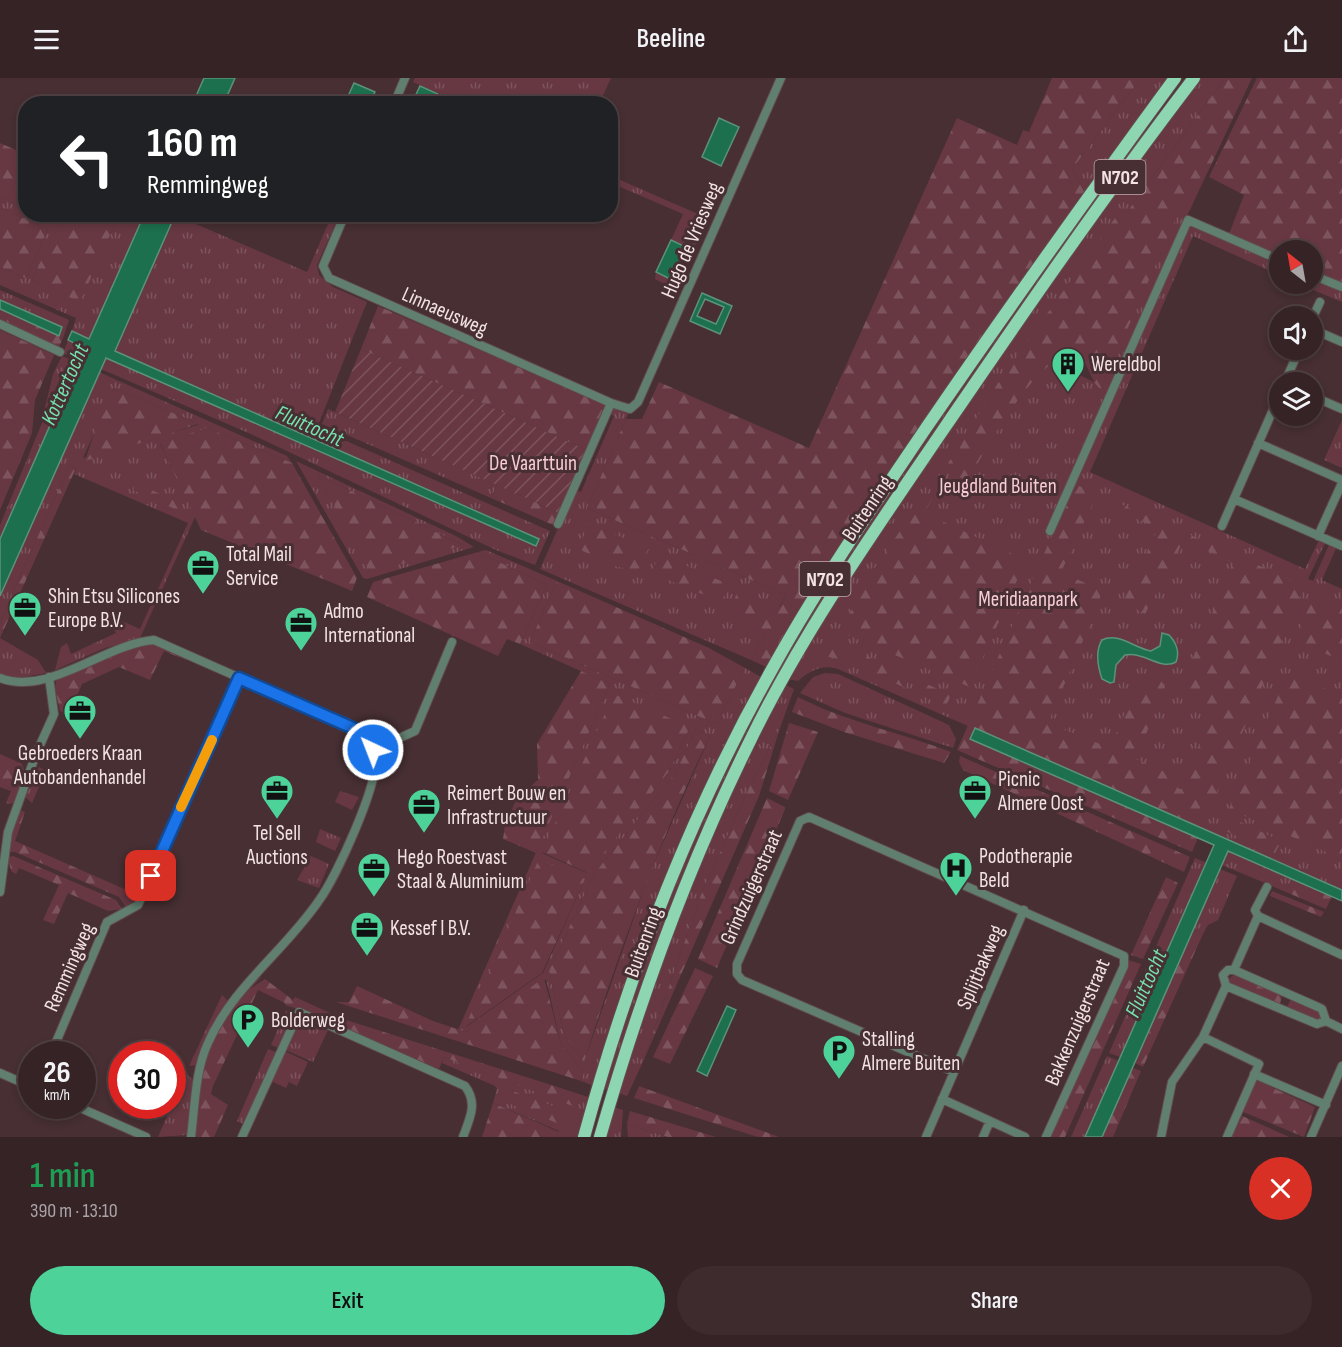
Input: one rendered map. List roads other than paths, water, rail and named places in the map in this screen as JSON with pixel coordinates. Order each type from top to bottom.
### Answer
[{"type":"highway","name":"Buitenring","points":[[584,1137],[639,963],[667,887],[723,764],[773,667],[812,601],[902,463],[1022,289],[1174,78]]},
{"type":"highway","name":"Buitenring","points":[[600,1137],[669,925],[700,847],[751,739],[783,679],[856,559],[1010,331],[1121,175],[1194,78]]},
{"type":"street","points":[[397,96],[405,78]]},
{"type":"street","name":"Hugo de Vriesweg","points":[[625,409],[633,408],[638,402],[782,78]]},
{"type":"street","points":[[1050,531],[1188,220],[1269,255]]},
{"type":"street","name":"Linnaeusweg","points":[[342,222],[323,266],[329,278],[625,409]]},
{"type":"street","points":[[1323,279],[1342,287]]},
{"type":"street","points":[[1318,306],[1320,302]]},
{"type":"street","points":[[0,324],[60,352]]},
{"type":"street","points":[[1323,334],[1342,342]]},
{"type":"street","points":[[1323,401],[1342,409]]},
{"type":"street","points":[[558,524],[611,403]]},
{"type":"street","points":[[1222,526],[1269,418]]},
{"type":"street","points":[[1258,443],[1342,481],[1318,536]]},
{"type":"street","points":[[1234,499],[1342,546]]},
{"type":"street","points":[[0,678],[17,684],[49,677],[131,644],[154,640],[353,728],[365,737],[373,750],[376,768],[370,793],[329,885],[300,926],[229,1004],[208,1043],[200,1066],[191,1137]]},
{"type":"street","points":[[373,750],[415,731],[452,642]]},
{"type":"street","points":[[0,892],[9,832],[36,754],[54,714],[49,677]]},
{"type":"street","name":"Remmingweg","points":[[57,1041],[107,922],[138,905],[239,678]]},
{"type":"street","name":"Grindzuigerstraat","points":[[954,1072],[742,980],[737,974],[737,964],[800,821],[804,817],[809,817],[1024,910]]},
{"type":"street","points":[[1234,970],[1258,916],[1256,910],[1267,887]]},
{"type":"street","name":"Splijtbakweg","points":[[926,1137],[1024,910]]},
{"type":"street","name":"Bakkenzuigerstraat","points":[[1024,910],[1124,956],[1124,966],[1046,1137]]},
{"type":"street","points":[[1258,916],[1342,955]]},
{"type":"street","points":[[1161,1137],[1172,1082],[1203,1038],[1226,986],[1223,975],[1228,970],[1234,970],[1322,1009],[1326,1022]]},
{"type":"street","points":[[1226,986],[1317,1024],[1326,1022],[1342,1029]]},
{"type":"street","points":[[242,1137],[299,1012],[465,1086],[473,1096],[474,1103],[463,1137]]},
{"type":"street","points":[[1203,1038],[1259,1064],[1227,1137]]},
{"type":"street","points":[[1311,1137],[1342,1066]]},
{"type":"street","points":[[0,1073],[18,1081]]},
{"type":"street","points":[[1254,1074],[1326,1105]]},
{"type":"street","points":[[942,1099],[1025,1137]]},
{"type":"street","points":[[96,1115],[146,1137]]},
{"type":"street","points":[[983,1137],[990,1121]]},
{"type":"place","name":"Wereldbol","points":[[1068,393]]},
{"type":"place","name":"Total Mail Service","points":[[203,595]]},
{"type":"place","name":"Shin Etsu Silicones Europe B.V.","points":[[25,637]]},
{"type":"place","name":"Admo International","points":[[301,652]]},
{"type":"place","name":"Gebroeders Kraan Autobandenhandel","points":[[80,740]]},
{"type":"place","name":"Tel Sell Auctions","points":[[277,820]]},
{"type":"place","name":"Picnic Almere Oost","points":[[975,820]]},
{"type":"place","name":"Reimert Bouw en Infrastructuur","points":[[424,834]]},
{"type":"place","name":"Podotherapie Beld","points":[[956,897]]},
{"type":"place","name":"Hego Roestvast Staal & Aluminium","points":[[374,898]]},
{"type":"place","name":"Kessef I B.V.","points":[[367,957]]},
{"type":"place","name":"Bolderweg","points":[[248,1049]]},
{"type":"place","name":"Stalling Almere Buiten","points":[[839,1080]]},
{"type":"water label","name":"Kottertocht","points":[[64,384]]},
{"type":"water label","name":"Fluittocht","points":[[310,425]]},
{"type":"water label","name":"Fluittocht","points":[[1145,983]]},
{"type":"park label","name":"De Vaarttuin","points":[[533,463]]},
{"type":"park label","name":"Jeugdland Buiten","points":[[998,486]]},
{"type":"park label","name":"Meridiaanpark","points":[[1028,599]]}]
